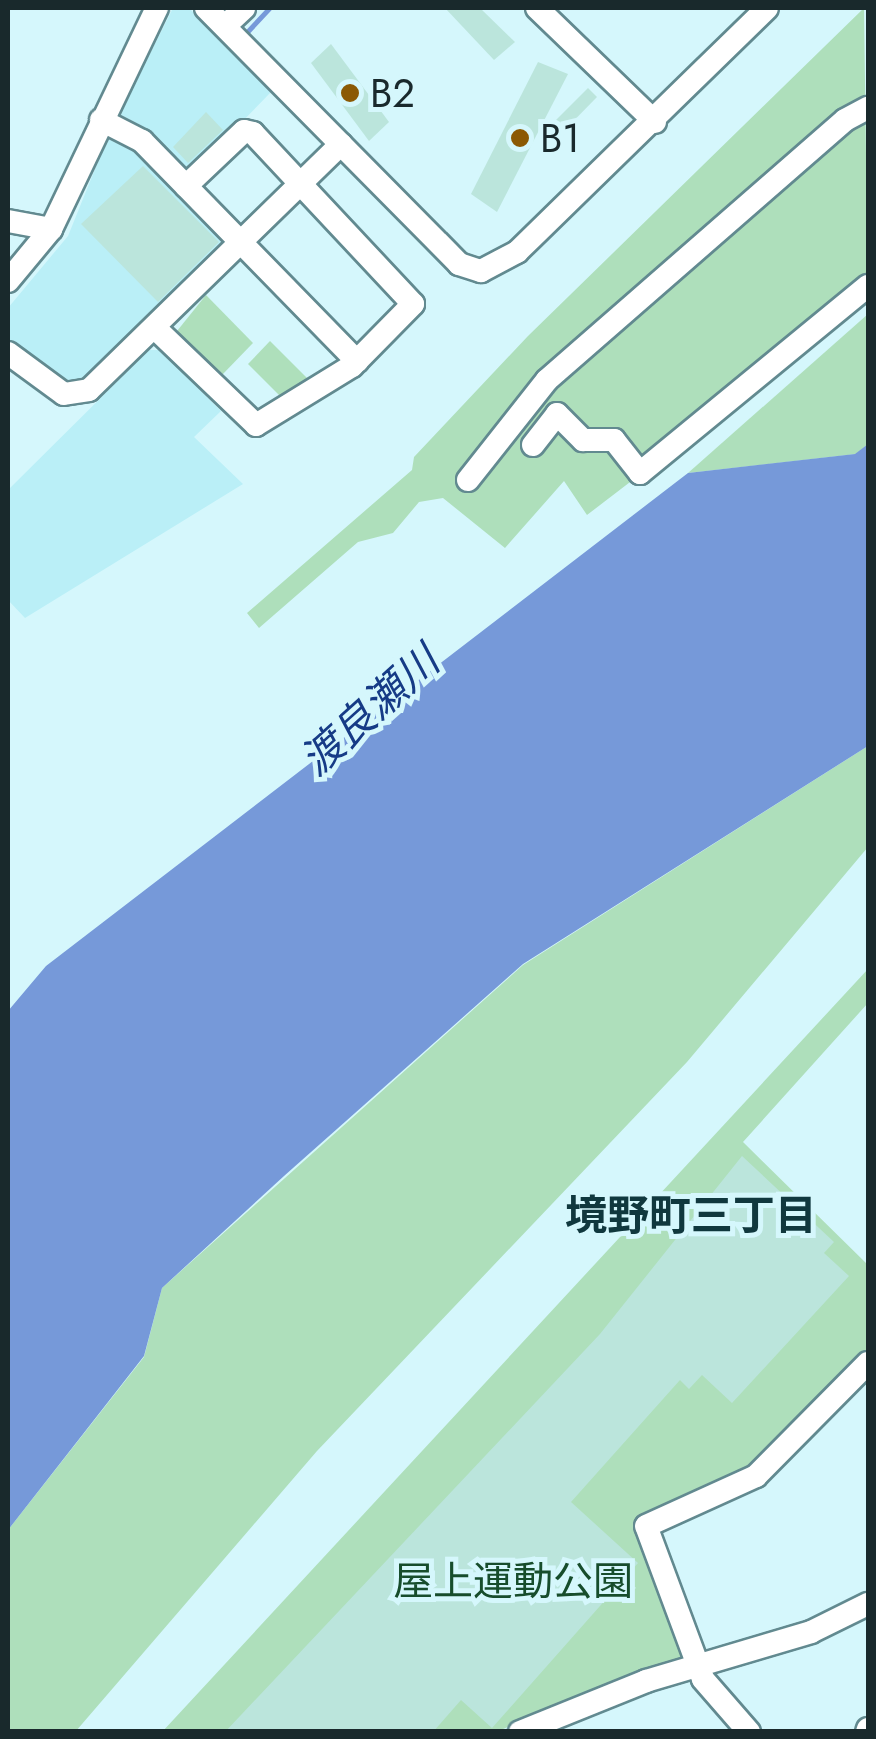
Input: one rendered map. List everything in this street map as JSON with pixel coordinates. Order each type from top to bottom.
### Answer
[{"type":"street","points":[[8,281],[50,229],[157,8]]},
{"type":"street","points":[[206,8],[460,264],[492,271],[655,122],[767,8]]},
{"type":"street","points":[[225,26],[244,8]]},
{"type":"street","points":[[537,8],[655,122]]},
{"type":"street","points":[[468,480],[541,392],[845,120],[868,108]]},
{"type":"street","points":[[102,120],[142,140],[357,361]]},
{"type":"street","points":[[155,328],[251,424],[357,361],[413,300],[302,182],[248,131],[186,186]]},
{"type":"street","points":[[8,353],[73,395],[155,328],[341,144]]},
{"type":"street","points":[[8,221],[50,229]]},
{"type":"street","points":[[541,392],[583,440],[614,440],[640,473],[868,286]]},
{"type":"street","points":[[533,445],[557,414]]},
{"type":"street","points":[[749,1732],[698,1666],[646,1526],[756,1476],[868,1363]]},
{"type":"street","points":[[520,1732],[698,1666],[811,1632],[868,1604]]},
{"type":"shaded area","points":[[173,8],[189,8],[271,92],[192,173],[182,173],[119,115]]},
{"type":"shaded area","points":[[116,135],[137,146],[226,245],[93,379],[64,383],[8,343],[8,308],[68,236],[108,137]]},
{"type":"shaded area","points":[[149,350],[160,350],[221,411],[194,437],[243,484],[25,618],[8,600],[8,490]]},
{"type":"green space","points":[[864,8],[868,300],[587,515],[564,481],[505,548],[443,498],[419,502],[393,533],[358,542],[259,628],[247,613],[412,470],[414,457],[528,336]]},
{"type":"green space","points":[[206,295],[253,343],[221,376],[173,336]]},
{"type":"green space","points":[[868,314],[868,444],[856,454],[688,473]]},
{"type":"green space","points":[[270,341],[312,383],[284,400],[248,364]]},
{"type":"green space","points":[[868,746],[868,847],[687,1062],[317,1451],[76,1731],[8,1731],[8,1530],[144,1357],[162,1288],[523,965]]},
{"type":"green space","name":"屋上運動公園","points":[[868,969],[868,1003],[743,1142],[868,1265],[868,1348],[746,1474],[643,1513],[636,1532],[660,1573],[688,1657],[498,1731],[162,1732]]},
{"type":"water","points":[[868,444],[868,746],[523,964],[284,1176],[162,1288],[144,1356],[8,1530],[8,1011],[46,966],[688,473],[855,454]]},
{"type":"building","name":"B2","points":[[445,8],[480,8],[515,42],[494,60]]},
{"type":"building","name":"B2","points":[[331,44],[389,122],[369,141],[311,63]]},
{"type":"building","name":"B1","points":[[538,62],[568,74],[497,212],[471,194]]},
{"type":"building","points":[[588,88],[597,97],[552,143],[543,133]]},
{"type":"building","points":[[206,112],[223,130],[188,163],[173,147]]},
{"type":"building","points":[[143,166],[219,242],[158,302],[81,224]]},
{"type":"building","name":"屋上運動公園","points":[[742,1156],[834,1242],[824,1253],[849,1276],[732,1403],[702,1375],[689,1389],[680,1380],[571,1502],[638,1563],[492,1728],[461,1700],[433,1732],[225,1732],[600,1334]]},
{"type":"waterway","points":[[246,33],[269,8]]},
{"type":"place","name":"B2","points":[[350,93]]},
{"type":"place","name":"B1","points":[[520,138]]},
{"type":"district","name":"境野町三丁目","points":[[691,1216]]},
{"type":"water label","name":"渡良瀬川","points":[[370,711]]}]
